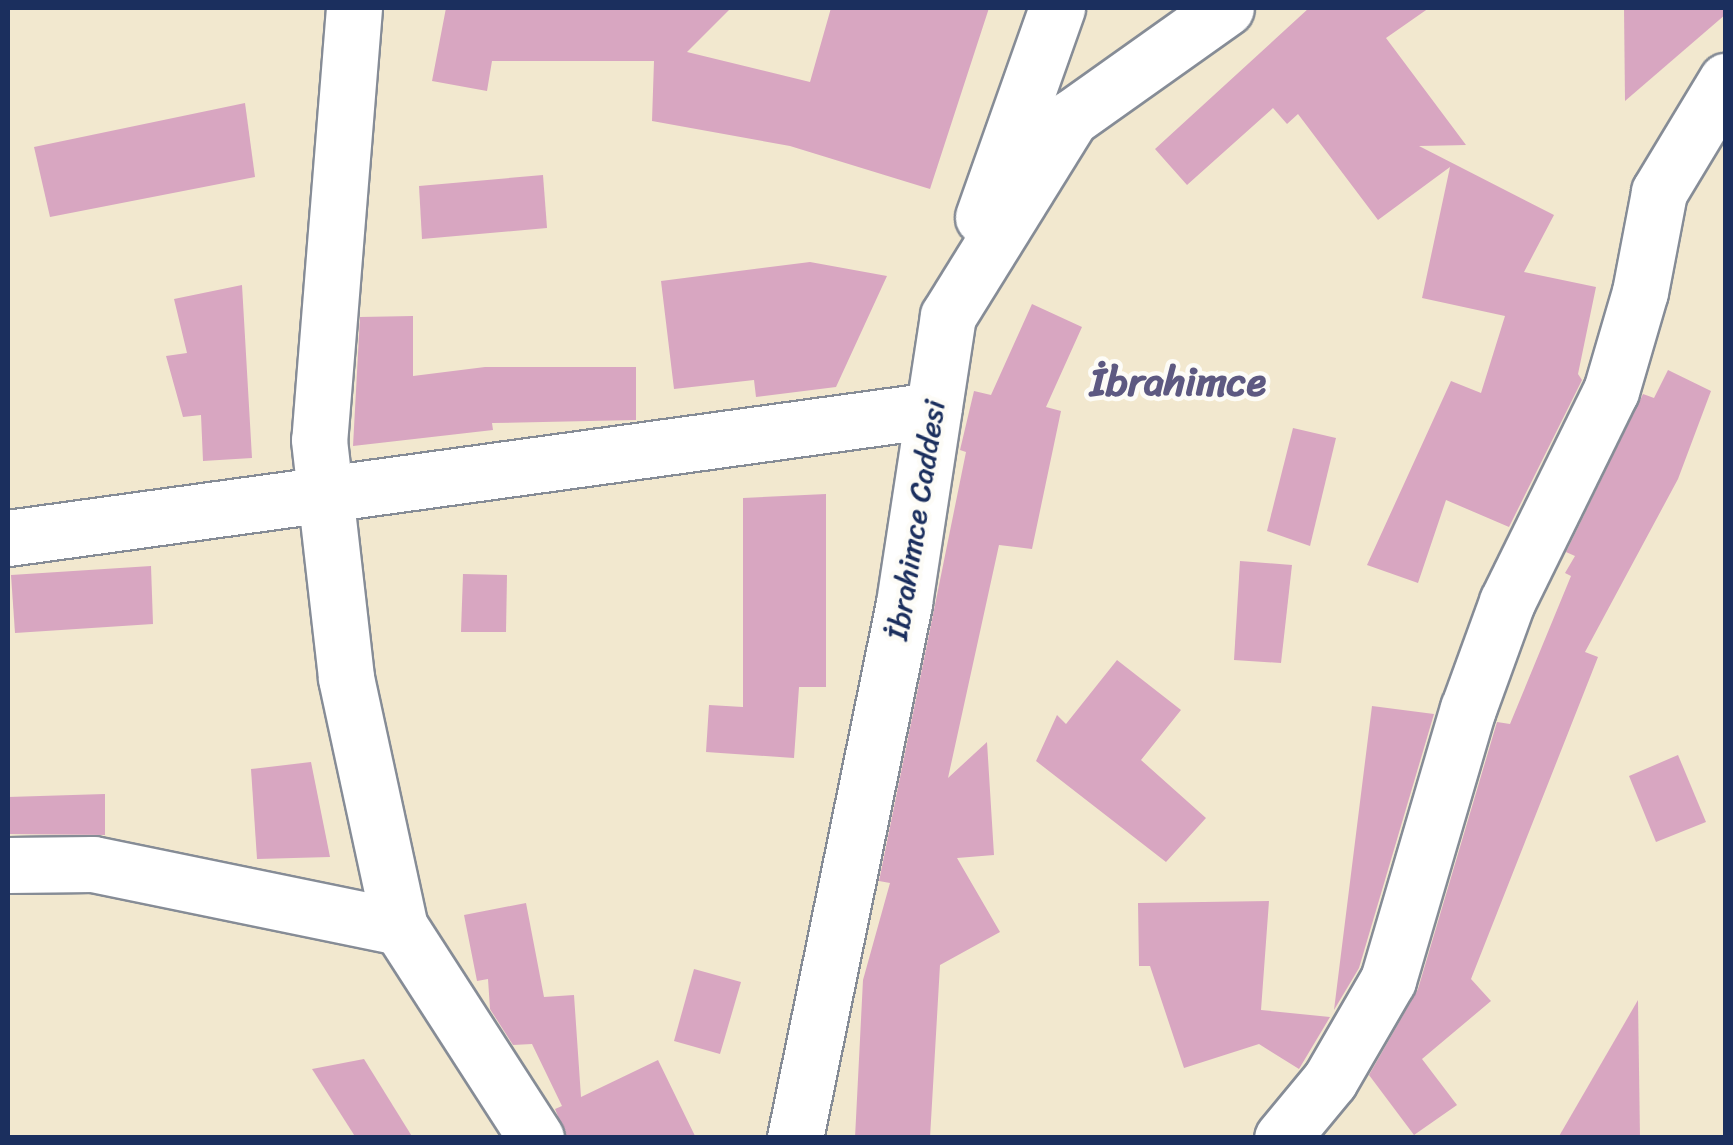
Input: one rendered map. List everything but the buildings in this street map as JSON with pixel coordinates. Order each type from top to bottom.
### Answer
[{"type":"street","points":[[354,8],[320,491],[346,678],[400,927],[536,1138]]},
{"type":"street","points":[[948,316],[1056,8]]},
{"type":"street","name":"İbrahimce Caddesi","points":[[795,1138],[904,603],[948,316],[1072,118],[1226,8]]},
{"type":"street","points":[[1282,1138],[1330,1080],[1388,980],[1468,709],[1508,602],[1626,348],[1658,192],[1701,112],[1726,82]]},
{"type":"street","points":[[8,538],[320,491],[933,410]]},
{"type":"street","points":[[8,865],[94,864],[400,927]]},
{"type":"district","name":"İbrahimce","points":[[1178,382]]}]
